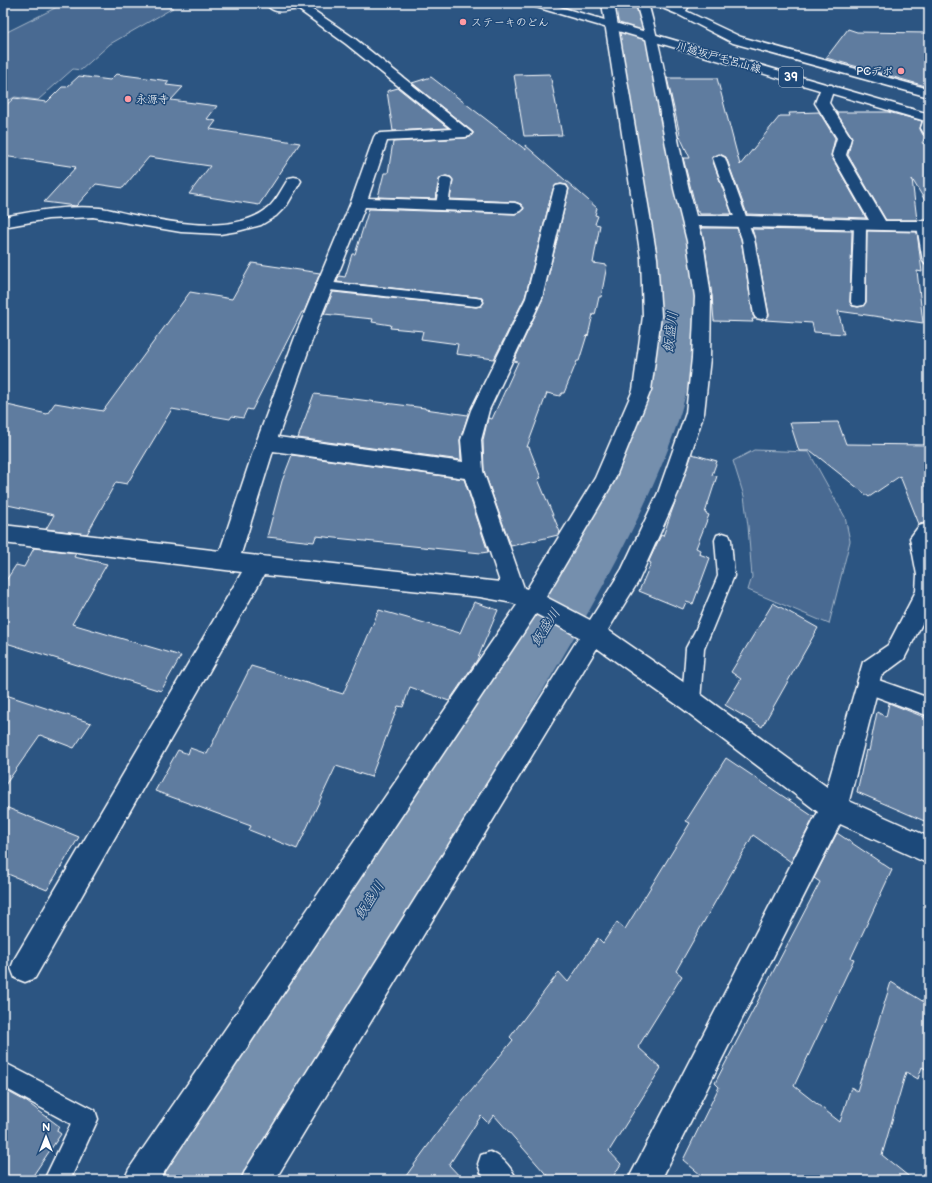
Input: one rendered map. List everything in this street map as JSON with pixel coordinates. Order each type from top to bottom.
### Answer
[{"type":"street","points":[[228,561],[266,443],[325,286],[359,202],[380,137],[465,133],[356,46],[303,8],[295,6],[283,9],[271,3]]},
{"type":"street","name":"川越坂戸毛呂山線","points":[[533,3],[929,118]]},
{"type":"street","points":[[140,1180],[523,598],[604,481],[642,390],[652,316],[649,258],[610,25],[608,3]]},
{"type":"street","points":[[257,1180],[630,575],[668,493],[695,413],[701,358],[703,297],[695,241],[681,189],[652,38],[642,3]]},
{"type":"street","points":[[659,3],[684,7],[737,40],[929,93]]},
{"type":"street","points":[[827,88],[822,103],[844,138],[839,155],[880,226]]},
{"type":"street","points":[[929,122],[929,130]]},
{"type":"street","points":[[3,222],[31,216],[94,212],[194,228],[230,228],[256,221],[272,212],[280,204],[294,180]]},
{"type":"street","points":[[523,598],[473,471],[471,440],[480,410],[534,298],[560,189]]},
{"type":"street","points":[[359,202],[515,208]]},
{"type":"street","points":[[690,221],[741,220],[860,226],[926,226]]},
{"type":"street","points":[[266,443],[473,471]]},
{"type":"street","points":[[649,1177],[834,808],[871,670],[896,652],[927,592],[928,575],[921,538],[926,532],[929,532]]},
{"type":"street","points":[[3,534],[258,565],[480,588],[523,598],[594,633],[691,701],[834,808],[929,851]]},
{"type":"street","points":[[25,968],[258,565]]},
{"type":"lane","points":[[719,158],[748,239],[761,315]]},
{"type":"lane","points":[[442,205],[446,180]]},
{"type":"lane","points":[[858,302],[860,226]]},
{"type":"lane","points":[[926,226],[929,261]]},
{"type":"lane","points":[[325,286],[476,302]]},
{"type":"lane","points":[[691,701],[695,648],[702,635],[726,576],[723,540]]},
{"type":"lane","points":[[867,685],[929,707]]},
{"type":"lane","points":[[3,1074],[86,1119],[57,1180]]},
{"type":"shaded area","points":[[65,3],[156,3],[173,8],[110,44],[81,70],[73,69],[38,100],[15,97],[9,100],[3,99],[3,34]]},
{"type":"shaded area","points":[[754,450],[809,452],[845,517],[850,541],[829,624],[748,590],[752,577],[748,526],[744,496],[733,461]]},
{"type":"building","name":"PCデポ","points":[[848,29],[857,32],[929,33],[929,87],[826,58]]},
{"type":"building","points":[[116,74],[169,81],[166,85],[183,87],[171,100],[217,106],[207,119],[216,121],[210,129],[300,143],[259,205],[189,194],[210,166],[149,157],[123,188],[96,184],[76,206],[44,202],[76,167],[3,156],[3,108],[14,98],[47,102],[62,87],[67,87],[79,76],[110,80]]},
{"type":"building","points":[[550,74],[562,135],[524,136],[514,75]]},
{"type":"building","points":[[431,77],[526,150],[525,145],[597,208],[595,215],[598,216],[595,224],[600,225],[593,263],[607,265],[601,297],[599,297],[595,315],[593,314],[588,336],[587,335],[579,361],[577,361],[564,393],[560,396],[547,393],[527,447],[529,447],[541,478],[538,479],[560,532],[558,535],[511,546],[484,471],[483,440],[488,418],[492,419],[518,362],[514,361],[543,298],[569,189],[567,185],[556,185],[553,189],[525,297],[494,359],[456,354],[458,344],[421,339],[423,331],[390,328],[391,325],[372,322],[373,319],[324,314],[333,292],[476,307],[481,306],[484,303],[482,298],[476,297],[337,282],[339,276],[345,277],[352,254],[355,254],[369,209],[515,214],[524,209],[521,204],[515,202],[450,199],[453,180],[451,177],[446,176],[439,180],[435,199],[378,197],[384,173],[388,173],[393,142],[465,138],[470,137],[473,134],[473,132],[412,83]]},
{"type":"building","points":[[667,78],[717,78],[740,165],[780,116],[790,116],[789,113],[819,112],[835,138],[831,156],[866,218],[747,214],[726,157],[720,154],[712,157],[712,159],[732,214],[700,214],[697,212],[683,158],[690,158],[681,139]]},
{"type":"building","points":[[398,88],[448,128],[393,131],[387,91]]},
{"type":"building","points":[[836,112],[888,112],[922,121],[920,129],[923,135],[926,136],[922,143],[929,146],[929,207],[912,179],[917,220],[886,220],[848,155],[852,137]]},
{"type":"building","points":[[701,228],[737,228],[741,239],[753,315],[755,319],[752,319],[753,322],[714,321],[712,297]]},
{"type":"building","points":[[752,229],[852,231],[850,302],[852,306],[858,307],[863,306],[866,302],[867,231],[917,232],[922,272],[917,271],[923,323],[838,311],[844,334],[814,332],[812,323],[765,320],[769,315]]},
{"type":"building","points":[[252,263],[320,273],[304,312],[302,312],[252,410],[247,409],[243,418],[232,416],[230,419],[172,409],[127,484],[116,482],[87,534],[46,529],[54,515],[3,504],[3,404],[47,414],[55,403],[103,411],[190,292],[232,299]]},
{"type":"building","points":[[314,394],[468,415],[460,440],[461,460],[298,438]]},
{"type":"building","points":[[838,422],[846,444],[929,445],[929,522],[919,524],[900,476],[869,497],[811,451],[799,451],[790,423]]},
{"type":"building","points":[[692,454],[717,461],[712,475],[717,476],[705,513],[709,515],[696,548],[700,550],[699,554],[710,558],[693,604],[686,602],[683,609],[639,591],[651,563],[649,561],[661,535],[663,536]]},
{"type":"building","points":[[292,455],[464,479],[488,552],[481,553],[316,536],[314,542],[267,537],[282,481]]},
{"type":"building","points":[[34,548],[76,553],[74,557],[107,564],[72,624],[181,656],[161,691],[3,642],[3,585],[16,565],[24,567]]},
{"type":"building","points":[[474,602],[498,610],[477,660],[449,701],[410,687],[403,707],[398,706],[371,777],[336,766],[297,849],[249,830],[251,826],[155,791],[178,750],[188,754],[190,748],[207,754],[251,666],[343,694],[379,610],[460,633]]},
{"type":"building","points":[[773,603],[818,628],[762,727],[725,705],[741,679],[731,672]]},
{"type":"building","points":[[3,694],[91,723],[74,748],[40,735],[3,788]]},
{"type":"building","points":[[889,703],[929,719],[929,823],[857,792],[866,750],[869,751],[877,712],[886,717]]},
{"type":"building","points":[[726,758],[814,817],[791,862],[753,835],[676,971],[682,976],[638,1047],[661,1068],[609,1151],[621,1164],[611,1180],[551,1180],[494,1115],[488,1123],[481,1116],[449,1165],[463,1180],[403,1180],[440,1129],[513,1040],[510,1037],[559,972],[568,982],[598,938],[603,943],[617,922],[625,929],[690,823],[686,821]]},
{"type":"building","points":[[3,806],[79,837],[47,890],[3,872]]},
{"type":"building","points":[[837,833],[892,870],[851,958],[854,959],[794,1086],[840,1122],[851,1087],[857,1091],[891,982],[929,1005],[929,1071],[922,1067],[918,1079],[906,1072],[882,1155],[913,1180],[707,1180],[683,1160],[719,1087],[715,1083],[820,882],[814,878]]},
{"type":"building","points":[[3,1089],[27,1102],[59,1126],[57,1131],[61,1134],[30,1180],[3,1180]]},
{"type":"waterway","name":"飯盛川","points":[[188,1180],[559,607],[621,495],[638,457],[653,417],[664,377],[672,336],[674,319],[672,270],[662,204],[625,3]]},
{"type":"place","name":"ステーキのどん","points":[[463,22]]},
{"type":"place","name":"PCデポ","points":[[901,71]]},
{"type":"place","name":"永源寺","points":[[128,99]]}]
